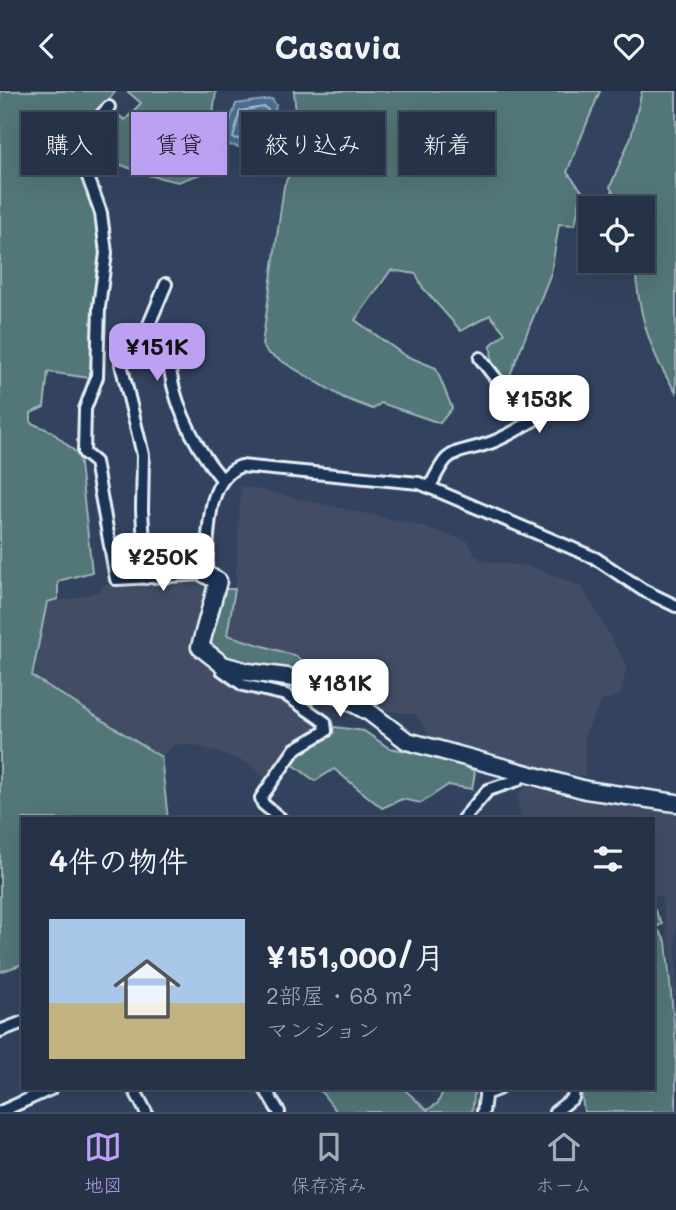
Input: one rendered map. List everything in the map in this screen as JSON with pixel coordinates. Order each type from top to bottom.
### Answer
[{"type":"street","points":[[109,107],[84,134],[79,152],[101,213],[106,253],[97,377],[85,409],[84,453],[95,462],[116,579],[205,574],[218,581],[200,647],[223,664],[248,673],[310,680],[369,712],[407,741],[586,790],[676,803]]},
{"type":"street","points":[[146,578],[142,510],[143,455],[121,364],[123,353],[148,328],[166,284]]},
{"type":"street","points":[[148,328],[169,347],[168,365],[184,413],[207,462],[221,478]]},
{"type":"street","points":[[430,487],[449,455],[464,448],[488,444],[536,419],[528,400],[504,389],[480,358]]},
{"type":"street","points":[[205,574],[213,503],[221,478],[242,466],[419,483],[596,558],[643,590],[676,606]]},
{"type":"street","points":[[223,664],[222,670],[243,684],[286,695],[325,722],[326,731],[295,749],[261,798],[263,804],[279,817]]},
{"type":"street","points":[[465,817],[488,790],[518,781],[521,773]]},
{"type":"street","points":[[0,1031],[21,1022]]},
{"type":"street","points":[[0,1112],[49,1090]]},
{"type":"street","points":[[134,1090],[145,1112]]},
{"type":"street","points":[[266,1090],[279,1112]]},
{"type":"street","points":[[555,1112],[573,1098],[574,1090]]},
{"type":"street","points":[[482,1112],[486,1091]]},
{"type":"shaded area","points":[[241,486],[417,525],[468,541],[475,555],[483,561],[533,567],[582,587],[627,666],[620,695],[601,701],[585,734],[585,776],[558,772],[430,736],[416,714],[380,710],[361,696],[344,692],[296,656],[227,635],[235,589]]},
{"type":"shaded area","points":[[208,583],[190,649],[241,689],[280,697],[320,722],[320,731],[297,741],[266,778],[248,763],[198,746],[175,744],[161,757],[32,676],[47,602],[73,599],[100,591],[104,585]]},
{"type":"shaded area","points":[[528,786],[577,800],[676,810],[676,1045],[671,955],[661,896],[655,895],[655,817],[520,817],[518,794]]},
{"type":"green space","points":[[0,91],[116,91],[99,112],[21,112],[21,175],[84,175],[103,248],[93,310],[90,378],[48,372],[44,407],[31,413],[31,423],[51,431],[79,455],[92,572],[58,581],[58,599],[47,602],[32,676],[161,757],[168,817],[21,817],[21,965],[0,972]]},
{"type":"green space","points":[[127,91],[216,91],[213,112],[133,112],[141,103]]},
{"type":"green space","points":[[294,91],[600,91],[567,172],[582,191],[581,196],[578,196],[575,225],[559,224],[551,273],[508,380],[492,366],[491,345],[505,333],[490,315],[461,331],[423,288],[416,274],[391,270],[355,320],[404,355],[436,368],[452,408],[440,423],[381,403],[373,409],[344,398],[268,353],[262,345],[284,186],[289,175],[385,175],[385,112],[296,112]]},
{"type":"green space","points":[[642,91],[676,91],[676,392],[658,362],[638,296],[636,273],[655,273],[655,196],[615,196],[610,187],[631,137]]},
{"type":"green space","points":[[117,114],[125,120],[131,114],[131,169],[117,163]]},
{"type":"green space","points":[[148,175],[198,175],[178,182]]},
{"type":"green space","points":[[222,589],[235,589],[227,635],[296,656],[317,674],[314,677],[247,666],[211,647],[209,628]]},
{"type":"green space","points":[[335,727],[364,731],[389,748],[450,758],[475,772],[472,789],[448,785],[421,803],[402,799],[382,808],[334,769],[315,781],[291,763],[299,751]]},
{"type":"green space","points":[[655,911],[662,924],[656,927],[666,941],[676,1045],[676,1112],[584,1112],[581,1090],[655,1090]]},
{"type":"green space","points":[[320,1090],[405,1090],[427,1110],[438,1103],[444,1090],[475,1090],[472,1112],[337,1112]]},
{"type":"water","points":[[272,99],[276,105],[275,112],[241,112],[241,147],[227,145],[227,130],[236,104]]}]
